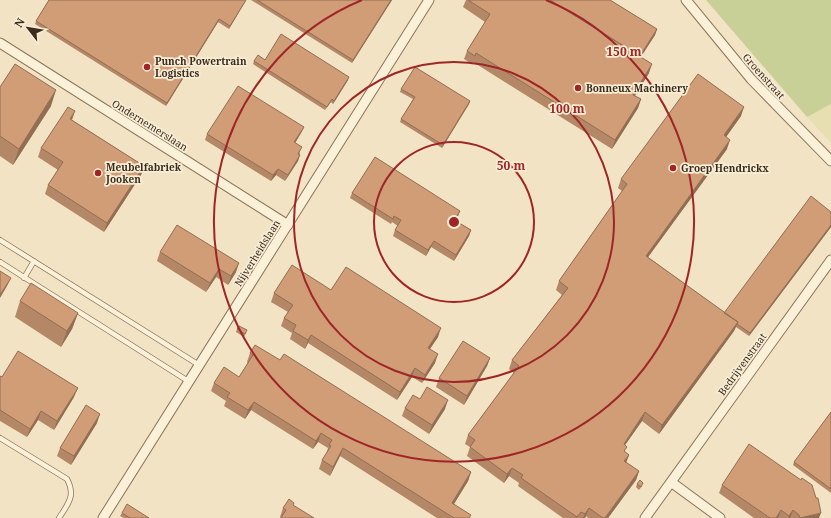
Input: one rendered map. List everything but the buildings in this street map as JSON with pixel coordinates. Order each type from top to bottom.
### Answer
[{"type":"street","name":"Nijverheidslaan","points":[[103,518],[429,0]]},
{"type":"street","name":"Groenstraat","points":[[686,0],[752,79],[831,161]]},
{"type":"street","name":"Ondernemerslaan","points":[[0,43],[288,225]]},
{"type":"street","name":"Bedrijvenstraat","points":[[645,518],[831,260]]},
{"type":"street","points":[[671,482],[720,518]]},
{"type":"lane","points":[[0,240],[198,365]]},
{"type":"lane","points":[[0,262],[188,381]]},
{"type":"lane","points":[[24,278],[34,262]]},
{"type":"lane","points":[[0,438],[67,479],[72,488],[70,501],[59,518]]},
{"type":"shaded area","points":[[831,104],[831,143],[807,117]]},
{"type":"green space","points":[[706,0],[831,0],[831,104],[807,117]]},
{"type":"place","name":"Punch Powertrain Logistics","points":[[147,67]]},
{"type":"place","name":"Bonneux Machinery","points":[[578,88]]},
{"type":"place","name":"Groep Hendrickx","points":[[673,168]]},
{"type":"place","name":"Meubelfabriek Jooken","points":[[98,173]]}]
